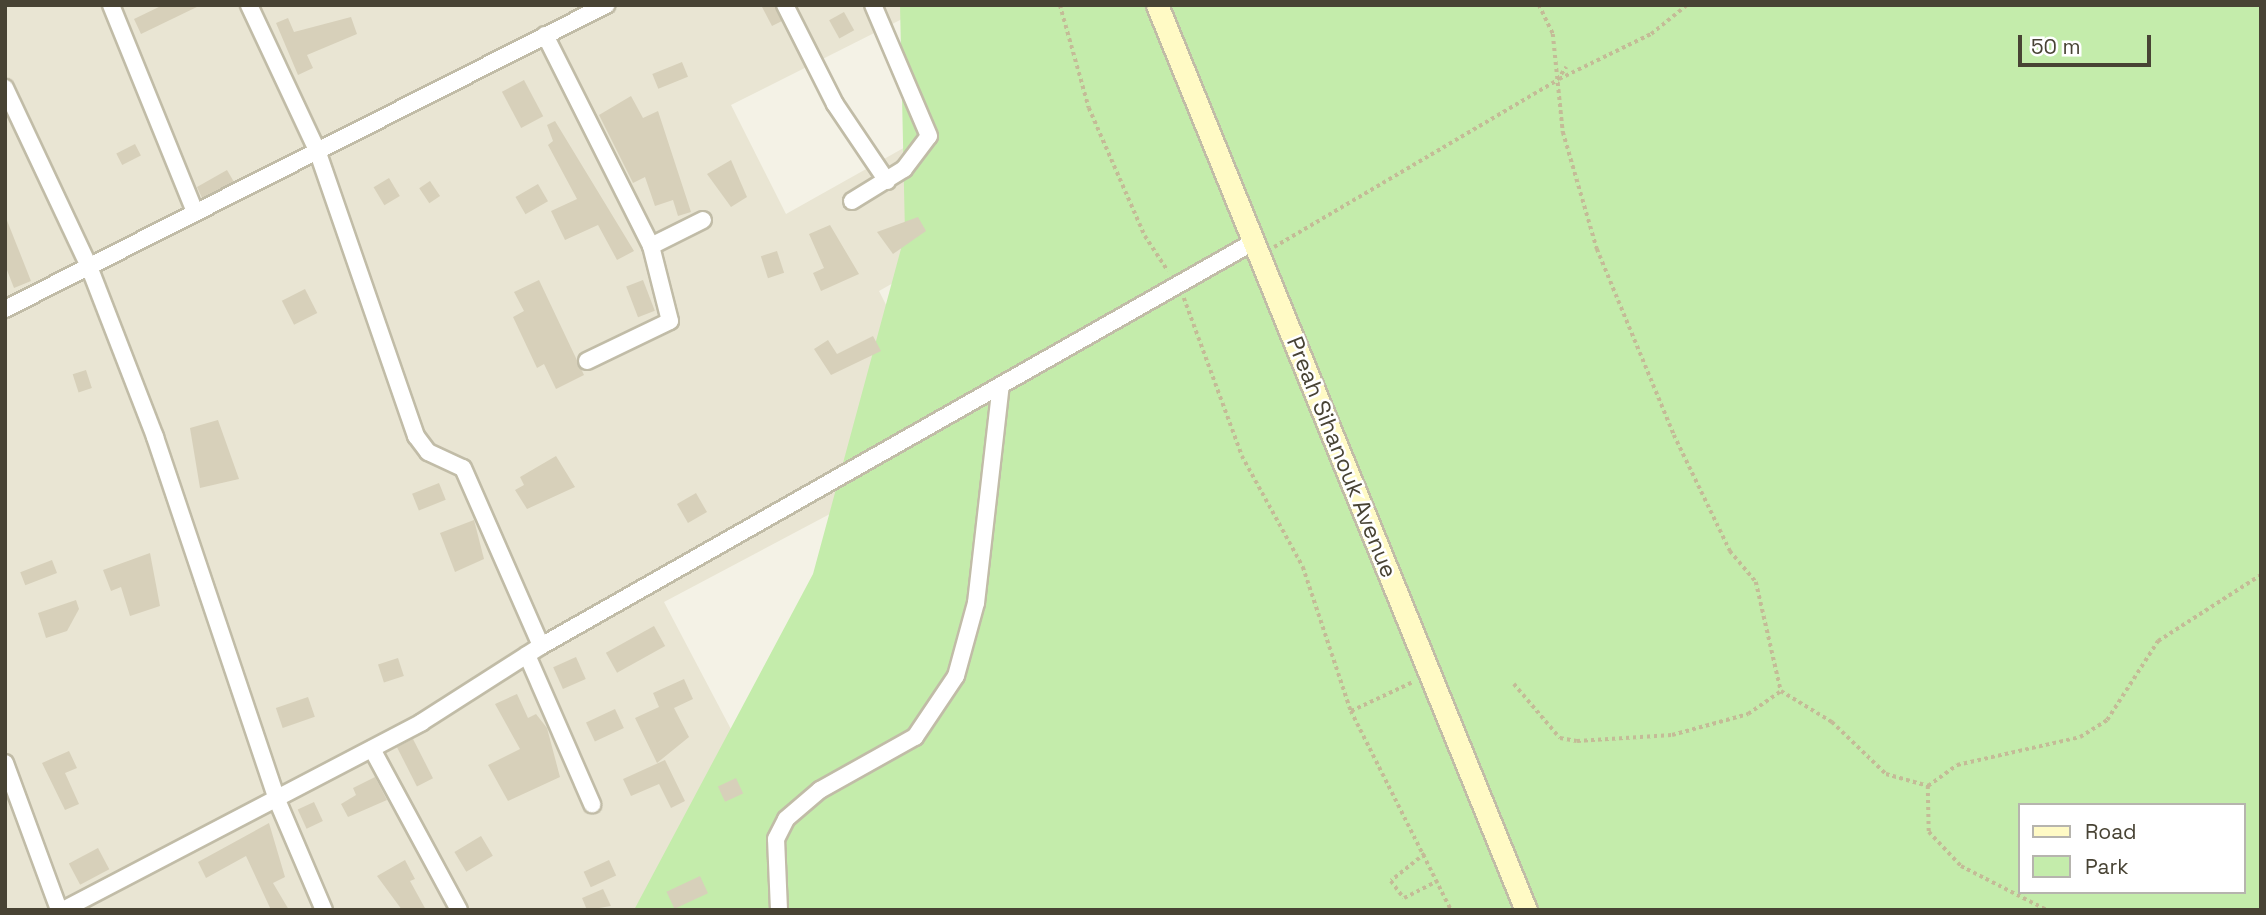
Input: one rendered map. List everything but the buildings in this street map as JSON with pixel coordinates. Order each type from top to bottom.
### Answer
[{"type":"street","points":[[111,5],[194,209]]},
{"type":"street","points":[[249,5],[317,150],[416,436],[428,452],[463,468],[541,646]]},
{"type":"street","points":[[5,309],[90,269],[194,209],[606,5]]},
{"type":"street","points":[[785,5],[835,104],[887,181]]},
{"type":"street","points":[[852,201],[887,181],[929,136],[873,5]]},
{"type":"street","name":"Preah Sihanouk Avenue","points":[[1157,5],[1526,910]]},
{"type":"street","points":[[545,35],[651,246],[670,321],[587,361]]},
{"type":"street","points":[[5,88],[90,269],[155,437],[277,800],[324,910]]},
{"type":"street","points":[[651,246],[703,220]]},
{"type":"street","points":[[5,762],[61,910],[372,749],[541,646],[1001,385],[1180,285],[1258,248]]},
{"type":"street","points":[[779,910],[776,839],[786,819],[820,790],[915,737],[956,676],[976,603],[1001,385]]},
{"type":"street","points":[[527,655],[592,804]]},
{"type":"street","points":[[372,749],[459,910]]},
{"type":"path","points":[[1060,5],[1094,119],[1144,236],[1180,285],[1242,456],[1303,567],[1351,711],[1451,910]]},
{"type":"path","points":[[1539,5],[1553,34],[1563,132],[1597,250],[1674,435],[1730,551],[1756,582],[1782,691],[1832,722],[1886,774],[1928,786]]},
{"type":"path","points":[[1258,248],[1557,80],[1651,34],[1687,5]]},
{"type":"path","points":[[1557,80],[1566,67]]},
{"type":"path","points":[[1928,786],[1957,765],[2080,737],[2107,720],[2158,641],[2261,575]]},
{"type":"path","points":[[1351,711],[1430,674]]},
{"type":"path","points":[[1514,684],[1560,738],[1577,741],[1672,735],[1748,714],[1782,691]]},
{"type":"path","points":[[1928,786],[1929,832],[1961,866],[1989,885],[2047,910]]},
{"type":"path","points":[[1425,854],[1391,881],[1404,898],[1438,881]]},
{"type":"shaded area","points":[[5,5],[903,5],[908,16],[731,105],[786,214],[916,141],[969,240],[879,291],[958,446],[664,602],[773,809],[734,910],[5,910]]},
{"type":"green space","points":[[900,5],[2261,5],[2261,910],[634,910],[813,574],[905,234]]}]
